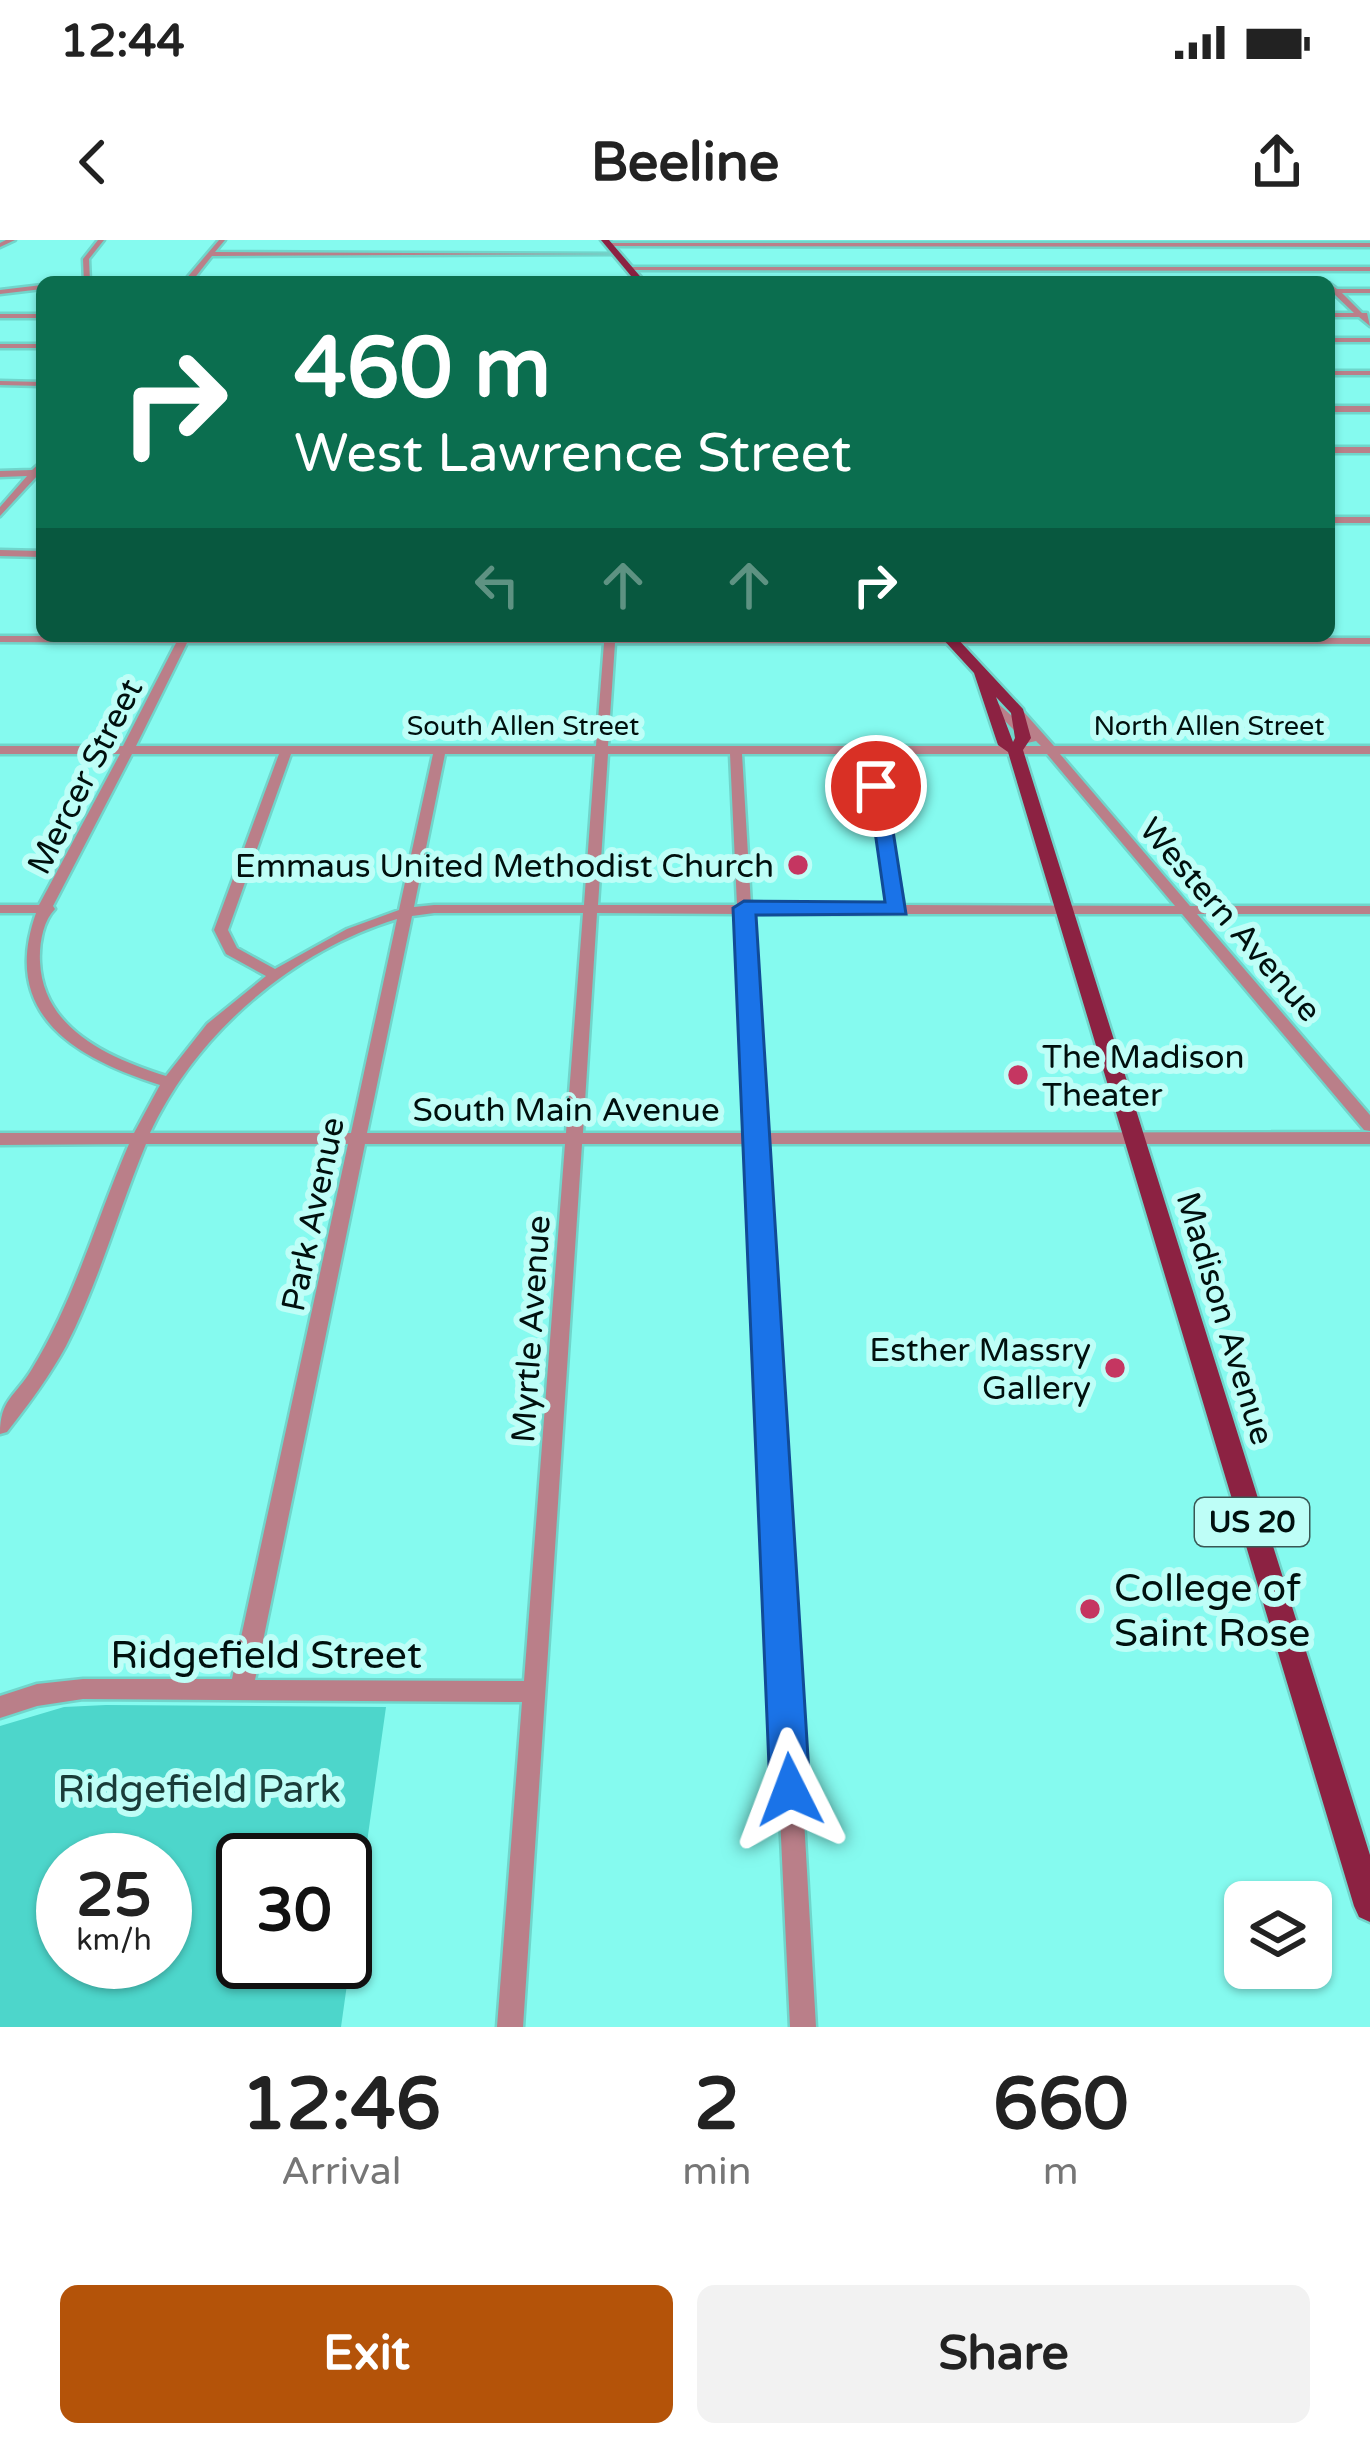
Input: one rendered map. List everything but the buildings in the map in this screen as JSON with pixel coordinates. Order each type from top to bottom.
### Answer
[{"type":"main road","points":[[610,246],[636,276]]},
{"type":"main road","name":"Western Avenue","points":[[952,642],[1018,712]]},
{"type":"main road","name":"Western Avenue","points":[[980,674],[994,704]]},
{"type":"main road","name":"Madison Avenue","points":[[994,704],[1006,745],[1019,743]]},
{"type":"main road","name":"Madison Avenue","points":[[1018,712],[1019,743],[1063,910],[1370,1906]]},
{"type":"street","points":[[0,245],[12,240]]},
{"type":"street","points":[[87,276],[86,259],[101,240]]},
{"type":"street","points":[[192,276],[222,240]]},
{"type":"street","points":[[212,254],[860,243],[1370,245]]},
{"type":"street","points":[[842,276],[851,269],[860,243]]},
{"type":"street","points":[[860,243],[863,269]]},
{"type":"street","points":[[1039,276],[1041,243]]},
{"type":"street","points":[[1283,243],[1318,276]]},
{"type":"street","points":[[630,269],[1370,269]]},
{"type":"street","points":[[855,276],[863,269]]},
{"type":"street","points":[[0,292],[36,288]]},
{"type":"street","points":[[1335,288],[1370,291]]},
{"type":"street","points":[[1335,292],[1365,315],[1370,325]]},
{"type":"street","points":[[0,316],[36,319]]},
{"type":"street","points":[[17,346],[36,325]]},
{"type":"street","points":[[1335,340],[1370,340]]},
{"type":"street","points":[[0,346],[36,346]]},
{"type":"street","points":[[1335,373],[1370,373]]},
{"type":"street","points":[[0,383],[36,383]]},
{"type":"street","points":[[1335,410],[1370,410]]},
{"type":"street","points":[[1335,450],[1370,450]]},
{"type":"street","points":[[0,476],[36,473]]},
{"type":"street","points":[[0,513],[36,474]]},
{"type":"street","points":[[1335,520],[1370,520]]},
{"type":"street","points":[[0,550],[36,550]]},
{"type":"street","points":[[0,639],[36,639]]},
{"type":"street","points":[[1335,640],[1370,640]]},
{"type":"street","name":"Mercer Street","points":[[169,1082],[91,1052],[49,1012],[32,957],[48,909],[182,642]]},
{"type":"street","name":"Myrtle Avenue","points":[[510,2027],[610,642]]},
{"type":"street","name":"Western Avenue","points":[[1018,712],[1370,1126]]},
{"type":"street","name":"South Allen Street","points":[[0,750],[869,750],[1019,743],[1047,749]]},
{"type":"street","name":"North Allen Street","points":[[1047,749],[1370,751]]},
{"type":"street","name":"Park Avenue","points":[[241,1690],[410,911],[440,750]]},
{"type":"street","points":[[736,750],[803,2027]]},
{"type":"street","points":[[869,750],[898,909]]},
{"type":"street","points":[[275,975],[231,951],[220,930],[286,751]]},
{"type":"street","points":[[0,909],[48,909]]},
{"type":"street","points":[[0,1426],[74,1318],[141,1139],[169,1082],[212,1028],[275,975],[345,936],[410,911],[1370,910]]},
{"type":"street","name":"South Main Avenue","points":[[0,1138],[1370,1138]]},
{"type":"street","name":"Ridgefield Street","points":[[0,1708],[68,1690],[533,1692]]},
{"type":"green space","name":"Ridgefield Park","points":[[64,1707],[386,1707],[368,1833],[216,1833],[216,1989],[346,1989],[341,2027],[0,2027],[0,1726]]},
{"type":"place","name":"Emmaus United Methodist Church","points":[[798,865]]},
{"type":"place","name":"The Madison Theater","points":[[1018,1075]]},
{"type":"place","name":"Esther Massry Gallery","points":[[1115,1368]]},
{"type":"place","name":"College of Saint Rose","points":[[1090,1609]]},
{"type":"route","points":[[790,1790],[744,908],[898,909],[876,786]]}]
